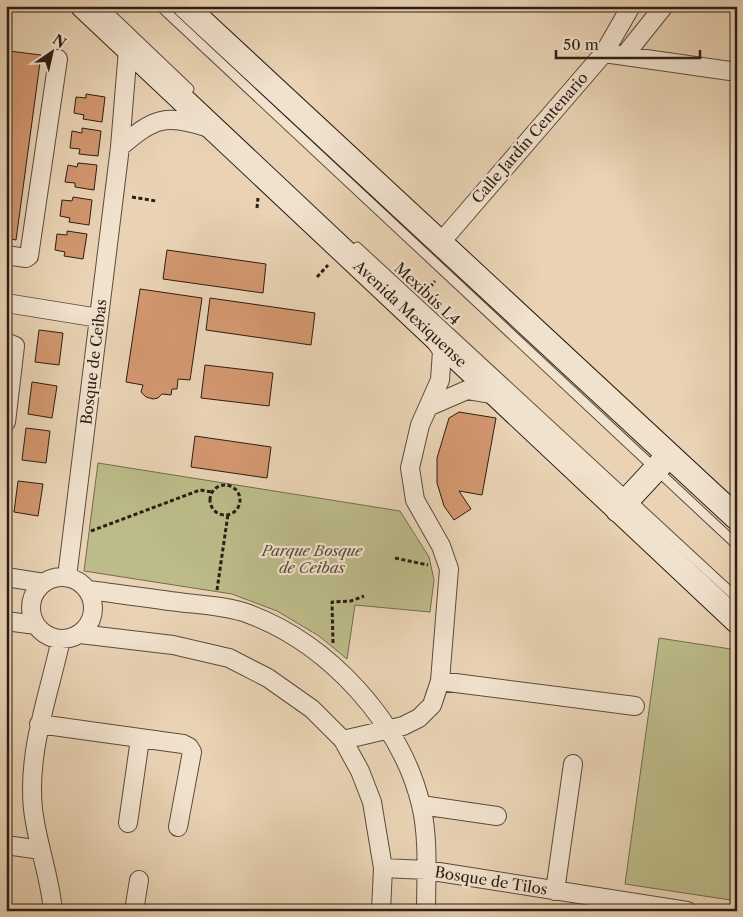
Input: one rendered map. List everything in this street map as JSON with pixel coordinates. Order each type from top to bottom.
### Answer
[{"type":"main road","name":"Avenida Mexiquense","points":[[83,6],[496,395],[624,504],[737,621]]},
{"type":"main road","points":[[185,6],[441,242],[662,462],[737,518]]},
{"type":"main road","points":[[624,504],[662,462]]},
{"type":"street","name":"Calle Jardín Centenario","points":[[441,242],[604,53],[631,6]]},
{"type":"street","points":[[640,6],[662,9]]},
{"type":"street","points":[[624,56],[662,9]]},
{"type":"street","name":"Bosque de Ceibas","points":[[67,577],[120,147],[128,49]]},
{"type":"street","points":[[604,53],[737,72]]},
{"type":"street","points":[[6,255],[26,258],[29,256],[58,59]]},
{"type":"street","points":[[120,147],[142,128],[159,120],[185,120],[214,130]]},
{"type":"street","points":[[6,303],[99,318]]},
{"type":"street","points":[[343,740],[403,726],[420,718],[432,705],[440,681],[449,569],[441,546],[415,500],[410,468],[420,425],[440,380],[442,351],[428,330]]},
{"type":"street","points":[[6,342],[14,346],[6,422]]},
{"type":"street","points":[[430,406],[467,390],[496,395]]},
{"type":"street","points":[[67,577],[79,581],[88,590],[93,601],[93,613],[89,625],[80,634],[71,638],[61,639],[47,635],[36,625],[31,610],[34,595],[44,583],[55,578],[67,577]]},
{"type":"street","points":[[6,578],[44,583]]},
{"type":"street","points":[[88,590],[214,606],[248,614],[281,629],[308,646],[334,667],[358,691],[388,729],[404,757],[421,805],[426,870],[426,911]]},
{"type":"street","points":[[6,621],[36,625]]},
{"type":"street","points":[[80,634],[173,645],[229,658],[268,678],[312,709],[343,740],[360,771],[372,802],[383,868],[381,911]]},
{"type":"street","points":[[53,911],[51,886],[41,850],[33,809],[33,763],[39,724],[48,698],[61,639]]},
{"type":"street","points":[[440,681],[635,706]]},
{"type":"street","points":[[39,724],[182,744],[189,747],[192,752],[178,828]]},
{"type":"street","points":[[128,823],[140,739]]},
{"type":"street","points":[[555,891],[573,764]]},
{"type":"street","points":[[421,805],[496,816]]},
{"type":"street","points":[[6,844],[41,850]]},
{"type":"street","name":"Bosque de Tilos","points":[[383,868],[426,870],[555,891],[607,905],[687,911]]},
{"type":"street","points":[[134,911],[139,880]]},
{"type":"lane","points":[[102,6],[195,95]]},
{"type":"lane","name":"Mexibús L4","points":[[160,6],[443,271],[662,462],[737,545]]},
{"type":"lane","name":"Mexibús L4","points":[[352,243],[417,303],[624,504],[737,598]]},
{"type":"path","points":[[114,195],[156,201]]},
{"type":"path","points":[[417,303],[443,271]]},
{"type":"path","points":[[72,541],[102,525],[200,490],[212,492],[224,485],[236,491],[239,495],[236,509],[228,514],[214,510],[210,501],[212,492]]},
{"type":"path","points":[[214,606],[228,514]]},
{"type":"path","points":[[395,558],[449,569]]},
{"type":"path","points":[[334,667],[332,602],[351,601],[364,596]]},
{"type":"green space","name":"Parque Bosque de Ceibas","points":[[98,463],[400,511],[429,557],[434,580],[430,612],[355,605],[347,659],[319,636],[277,611],[232,594],[84,571]]},
{"type":"green space","points":[[659,638],[737,650],[737,901],[625,884]]},
{"type":"building","points":[[9,51],[41,55],[16,240],[6,238],[6,72]]},
{"type":"building","points":[[86,94],[105,97],[102,122],[83,119],[84,115],[74,113],[76,97],[86,98]]},
{"type":"building","points":[[82,128],[101,131],[98,156],[79,154],[80,149],[70,148],[72,131],[82,133]]},
{"type":"building","points":[[78,163],[97,165],[94,190],[75,187],[75,183],[65,182],[68,165],[77,167]]},
{"type":"building","points":[[73,197],[92,200],[89,225],[69,222],[70,218],[60,216],[62,200],[72,201]]},
{"type":"building","points":[[67,231],[87,234],[83,259],[64,256],[65,252],[55,250],[57,234],[67,235]]},
{"type":"building","points":[[167,250],[266,264],[263,293],[163,279]]},
{"type":"building","points":[[140,289],[202,298],[190,380],[178,379],[177,389],[172,389],[171,395],[162,394],[158,398],[153,399],[146,397],[141,392],[143,385],[126,382]]},
{"type":"building","points":[[210,298],[315,313],[311,345],[206,330]]},
{"type":"building","points":[[39,330],[63,333],[59,365],[35,362]]},
{"type":"building","points":[[205,365],[273,373],[269,406],[201,398]]},
{"type":"building","points":[[32,382],[57,386],[52,418],[28,414]]},
{"type":"building","points":[[459,412],[496,418],[482,495],[459,491],[471,509],[454,520],[444,506],[437,483],[437,458],[449,418]]},
{"type":"building","points":[[26,428],[50,431],[46,463],[22,460]]},
{"type":"building","points":[[195,436],[271,447],[267,478],[191,467]]},
{"type":"building","points":[[18,481],[43,484],[38,516],[14,512]]},
{"type":"building","points":[[6,519],[9,520],[6,542]]}]
